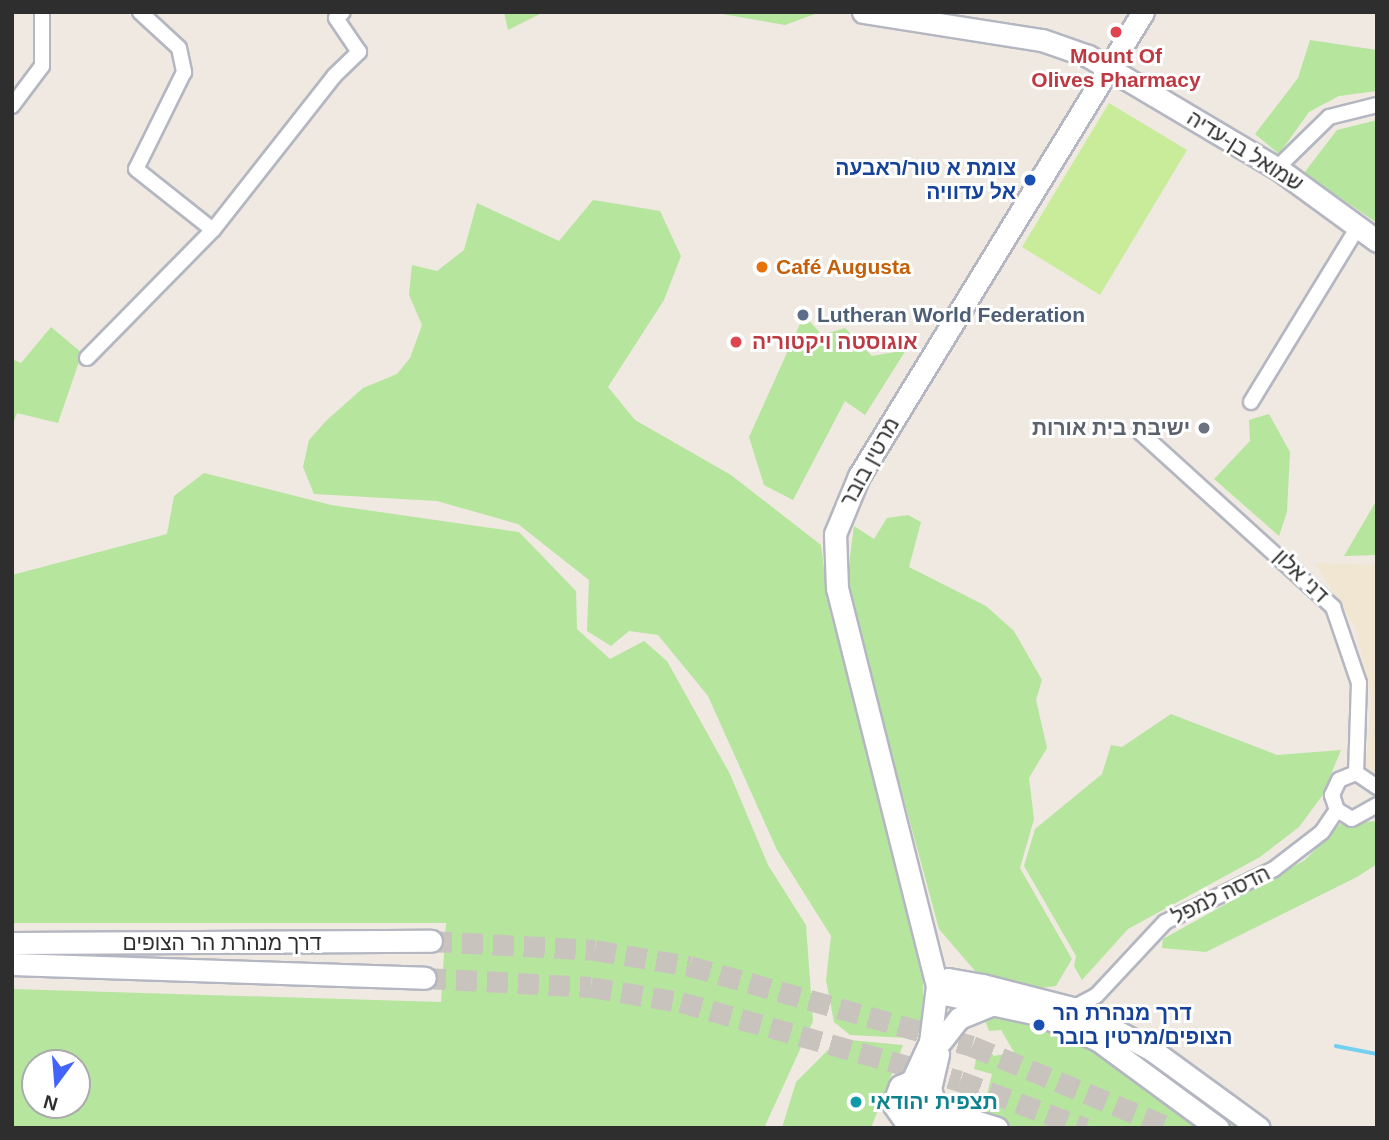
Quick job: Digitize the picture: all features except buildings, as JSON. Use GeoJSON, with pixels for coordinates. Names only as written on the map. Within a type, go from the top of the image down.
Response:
{"type":"FeatureCollection","features":[{"type":"Feature","properties":{"kind":"street"},"geometry":{"type":"LineString","coordinates":[[12,106],[42,66],[42,12]]}},
{"type":"Feature","properties":{"kind":"street"},"geometry":{"type":"LineString","coordinates":[[140,12],[179,48],[184,72],[135,169],[213,230]]}},
{"type":"Feature","properties":{"kind":"street"},"geometry":{"type":"LineString","coordinates":[[87,358],[213,230],[334,76],[359,52],[336,18],[343,12]]}},
{"type":"Feature","properties":{"kind":"street","name":"שמואל בן-עדיה"},"geometry":{"type":"LineString","coordinates":[[863,12],[1042,40],[1109,68],[1277,168],[1377,241]]}},
{"type":"Feature","properties":{"kind":"street","name":"מרטין בובר"},"geometry":{"type":"LineString","coordinates":[[913,1110],[945,987],[920,904],[837,588],[835,534],[859,476],[1143,12]]}},
{"type":"Feature","properties":{"kind":"street"},"geometry":{"type":"LineString","coordinates":[[1277,168],[1329,117],[1377,105]]}},
{"type":"Feature","properties":{"kind":"street"},"geometry":{"type":"LineString","coordinates":[[1251,402],[1358,227]]}},
{"type":"Feature","properties":{"kind":"street","name":"דני אלון"},"geometry":{"type":"LineString","coordinates":[[1140,432],[1333,607],[1359,683],[1356,773]]}},
{"type":"Feature","properties":{"kind":"street"},"geometry":{"type":"LineString","coordinates":[[1377,787],[1356,773],[1334,787],[1337,810],[1361,819],[1377,806]]}},
{"type":"Feature","properties":{"kind":"street","name":"הדסה למפל"},"geometry":{"type":"LineString","coordinates":[[1073,1008],[1088,1004],[1165,922],[1274,869],[1322,832],[1337,810]]}},
{"type":"Feature","properties":{"kind":"street","name":"מרטין בובר"},"geometry":{"type":"LineString","coordinates":[[913,1110],[941,1041],[945,987],[940,953],[920,904]]}},
{"type":"Feature","properties":{"kind":"street","name":"דרך מנהרת הר הצופים"},"geometry":{"type":"LineString","coordinates":[[12,943],[431,941]]}},
{"type":"Feature","properties":{"kind":"street"},"geometry":{"type":"LineString","coordinates":[[940,953],[982,985]]}},
{"type":"Feature","properties":{"kind":"street","name":"דרך מנהרת הר הצופים"},"geometry":{"type":"LineString","coordinates":[[12,964],[425,978]]}},
{"type":"Feature","properties":{"kind":"street"},"geometry":{"type":"LineString","coordinates":[[1106,982],[1100,1009],[1121,1031]]}},
{"type":"Feature","properties":{"kind":"street"},"geometry":{"type":"LineString","coordinates":[[945,987],[982,985],[1073,1008],[1121,1031],[1259,1128]]}},
{"type":"Feature","properties":{"kind":"street"},"geometry":{"type":"LineString","coordinates":[[945,987],[1098,1040],[1218,1128]]}},
{"type":"Feature","properties":{"kind":"street"},"geometry":{"type":"LineString","coordinates":[[941,1041],[965,1014],[1000,1004]]}},
{"type":"Feature","properties":{"kind":"street"},"geometry":{"type":"LineString","coordinates":[[913,1110],[968,1119],[997,1128]]}},
{"type":"Feature","properties":{"kind":"shaded area"},"geometry":{"type":"Polygon","coordinates":[[[1315,563],[1377,565],[1377,775],[1366,767],[1371,698],[1356,629],[1315,563]]]}},
{"type":"Feature","properties":{"kind":"green space"},"geometry":{"type":"Polygon","coordinates":[[[504,12],[544,12],[508,30],[504,12]]]}},
{"type":"Feature","properties":{"kind":"green space"},"geometry":{"type":"Polygon","coordinates":[[[711,12],[809,12],[815,14],[785,25],[711,12]]]}},
{"type":"Feature","properties":{"kind":"green space"},"geometry":{"type":"Polygon","coordinates":[[[1310,40],[1377,50],[1377,91],[1339,96],[1309,112],[1279,154],[1255,134],[1298,78],[1310,40]]]}},
{"type":"Feature","properties":{"kind":"green space"},"geometry":{"type":"Polygon","coordinates":[[[1109,103],[1187,150],[1100,295],[1022,247],[1109,103]]]}},
{"type":"Feature","properties":{"kind":"green space"},"geometry":{"type":"Polygon","coordinates":[[[1377,120],[1377,223],[1304,173],[1337,130],[1377,120]]]}},
{"type":"Feature","properties":{"kind":"green space"},"geometry":{"type":"Polygon","coordinates":[[[593,200],[660,211],[681,256],[664,300],[608,387],[635,420],[731,475],[821,545],[830,612],[922,950],[924,1021],[907,1038],[850,1035],[834,1022],[826,980],[831,936],[777,850],[708,696],[658,635],[629,631],[611,646],[587,631],[589,580],[518,524],[437,501],[314,494],[303,467],[309,440],[327,420],[363,388],[397,374],[410,358],[422,325],[409,295],[412,265],[437,271],[464,250],[477,203],[559,241],[593,200]]]}},
{"type":"Feature","properties":{"kind":"green space"},"geometry":{"type":"Polygon","coordinates":[[[804,315],[822,335],[845,328],[872,356],[906,350],[865,415],[845,401],[793,500],[764,485],[749,437],[804,315]]]}},
{"type":"Feature","properties":{"kind":"green space"},"geometry":{"type":"Polygon","coordinates":[[[51,327],[82,353],[58,423],[17,413],[12,427],[12,359],[21,363],[51,327]]]}},
{"type":"Feature","properties":{"kind":"green space"},"geometry":{"type":"Polygon","coordinates":[[[1269,414],[1290,452],[1287,512],[1279,536],[1214,479],[1250,441],[1249,420],[1269,414]]]}},
{"type":"Feature","properties":{"kind":"green space"},"geometry":{"type":"Polygon","coordinates":[[[204,473],[331,505],[519,532],[576,591],[577,629],[610,659],[644,641],[667,661],[730,774],[768,865],[806,925],[813,1021],[764,1128],[12,1128],[12,989],[441,1002],[446,923],[12,923],[12,575],[167,534],[174,496],[204,473]]]}},
{"type":"Feature","properties":{"kind":"green space"},"geometry":{"type":"Polygon","coordinates":[[[1375,503],[1377,555],[1344,556],[1375,503]]]}},
{"type":"Feature","properties":{"kind":"green space"},"geometry":{"type":"Polygon","coordinates":[[[908,515],[921,522],[909,567],[986,606],[1014,631],[1042,680],[1036,700],[1047,748],[1029,778],[1034,819],[1020,868],[1072,959],[1056,986],[1034,989],[975,971],[939,929],[846,586],[854,526],[874,539],[887,518],[908,515]]]}},
{"type":"Feature","properties":{"kind":"green space"},"geometry":{"type":"Polygon","coordinates":[[[1171,714],[1277,755],[1341,750],[1322,796],[1299,827],[1260,857],[1128,929],[1082,980],[1074,966],[1076,956],[1024,866],[1035,829],[1102,774],[1111,745],[1122,747],[1171,714]]]}},
{"type":"Feature","properties":{"kind":"green space"},"geometry":{"type":"Polygon","coordinates":[[[1377,821],[1377,864],[1357,877],[1206,952],[1162,948],[1163,939],[1305,860],[1340,824],[1377,821]]]}},
{"type":"Feature","properties":{"kind":"green space"},"geometry":{"type":"Polygon","coordinates":[[[1009,1014],[1077,1038],[1210,1128],[1016,1128],[982,1115],[992,1074],[974,1069],[980,1041],[994,1056],[1014,1052],[1001,1030],[989,1031],[983,1015],[1009,1014]]]}},
{"type":"Feature","properties":{"kind":"green space"},"geometry":{"type":"Polygon","coordinates":[[[850,1040],[903,1045],[871,1128],[782,1128],[796,1082],[829,1049],[849,1051],[850,1040]]]}},
{"type":"Feature","properties":{"kind":"green space"},"geometry":{"type":"Polygon","coordinates":[[[1113,1042],[1147,1053],[1250,1128],[1227,1128],[1113,1042]]]}},
{"type":"Feature","properties":{"kind":"waterway"},"geometry":{"type":"LineString","coordinates":[[1336,1046],[1377,1054]]}},
{"type":"Feature","properties":{"kind":"tunnel"},"geometry":{"type":"LineString","coordinates":[[431,941],[595,950],[690,966],[972,1046],[1171,1128]]}},
{"type":"Feature","properties":{"kind":"tunnel"},"geometry":{"type":"LineString","coordinates":[[425,978],[591,987],[681,1002],[960,1081],[1085,1128]]}},
{"type":"Feature","properties":{"kind":"place","name":"Mount Of Olives Pharmacy"},"geometry":{"type":"Point","coordinates":[1116,32]}},
{"type":"Feature","properties":{"kind":"place","name":"צומת א טור/ראבעה אל עדוויה"},"geometry":{"type":"Point","coordinates":[1030,180]}},
{"type":"Feature","properties":{"kind":"place","name":"Café Augusta"},"geometry":{"type":"Point","coordinates":[762,267]}},
{"type":"Feature","properties":{"kind":"place","name":"Lutheran World Federation"},"geometry":{"type":"Point","coordinates":[803,315]}},
{"type":"Feature","properties":{"kind":"place","name":"אוגוסטה ויקטוריה"},"geometry":{"type":"Point","coordinates":[736,342]}},
{"type":"Feature","properties":{"kind":"place","name":"ישיבת בית אורות"},"geometry":{"type":"Point","coordinates":[1204,428]}},
{"type":"Feature","properties":{"kind":"place","name":"דרך מנהרת הר הצופים/מרטין בובר"},"geometry":{"type":"Point","coordinates":[1039,1025]}},
{"type":"Feature","properties":{"kind":"place","name":"תצפית יהודאי"},"geometry":{"type":"Point","coordinates":[856,1102]}}]}
